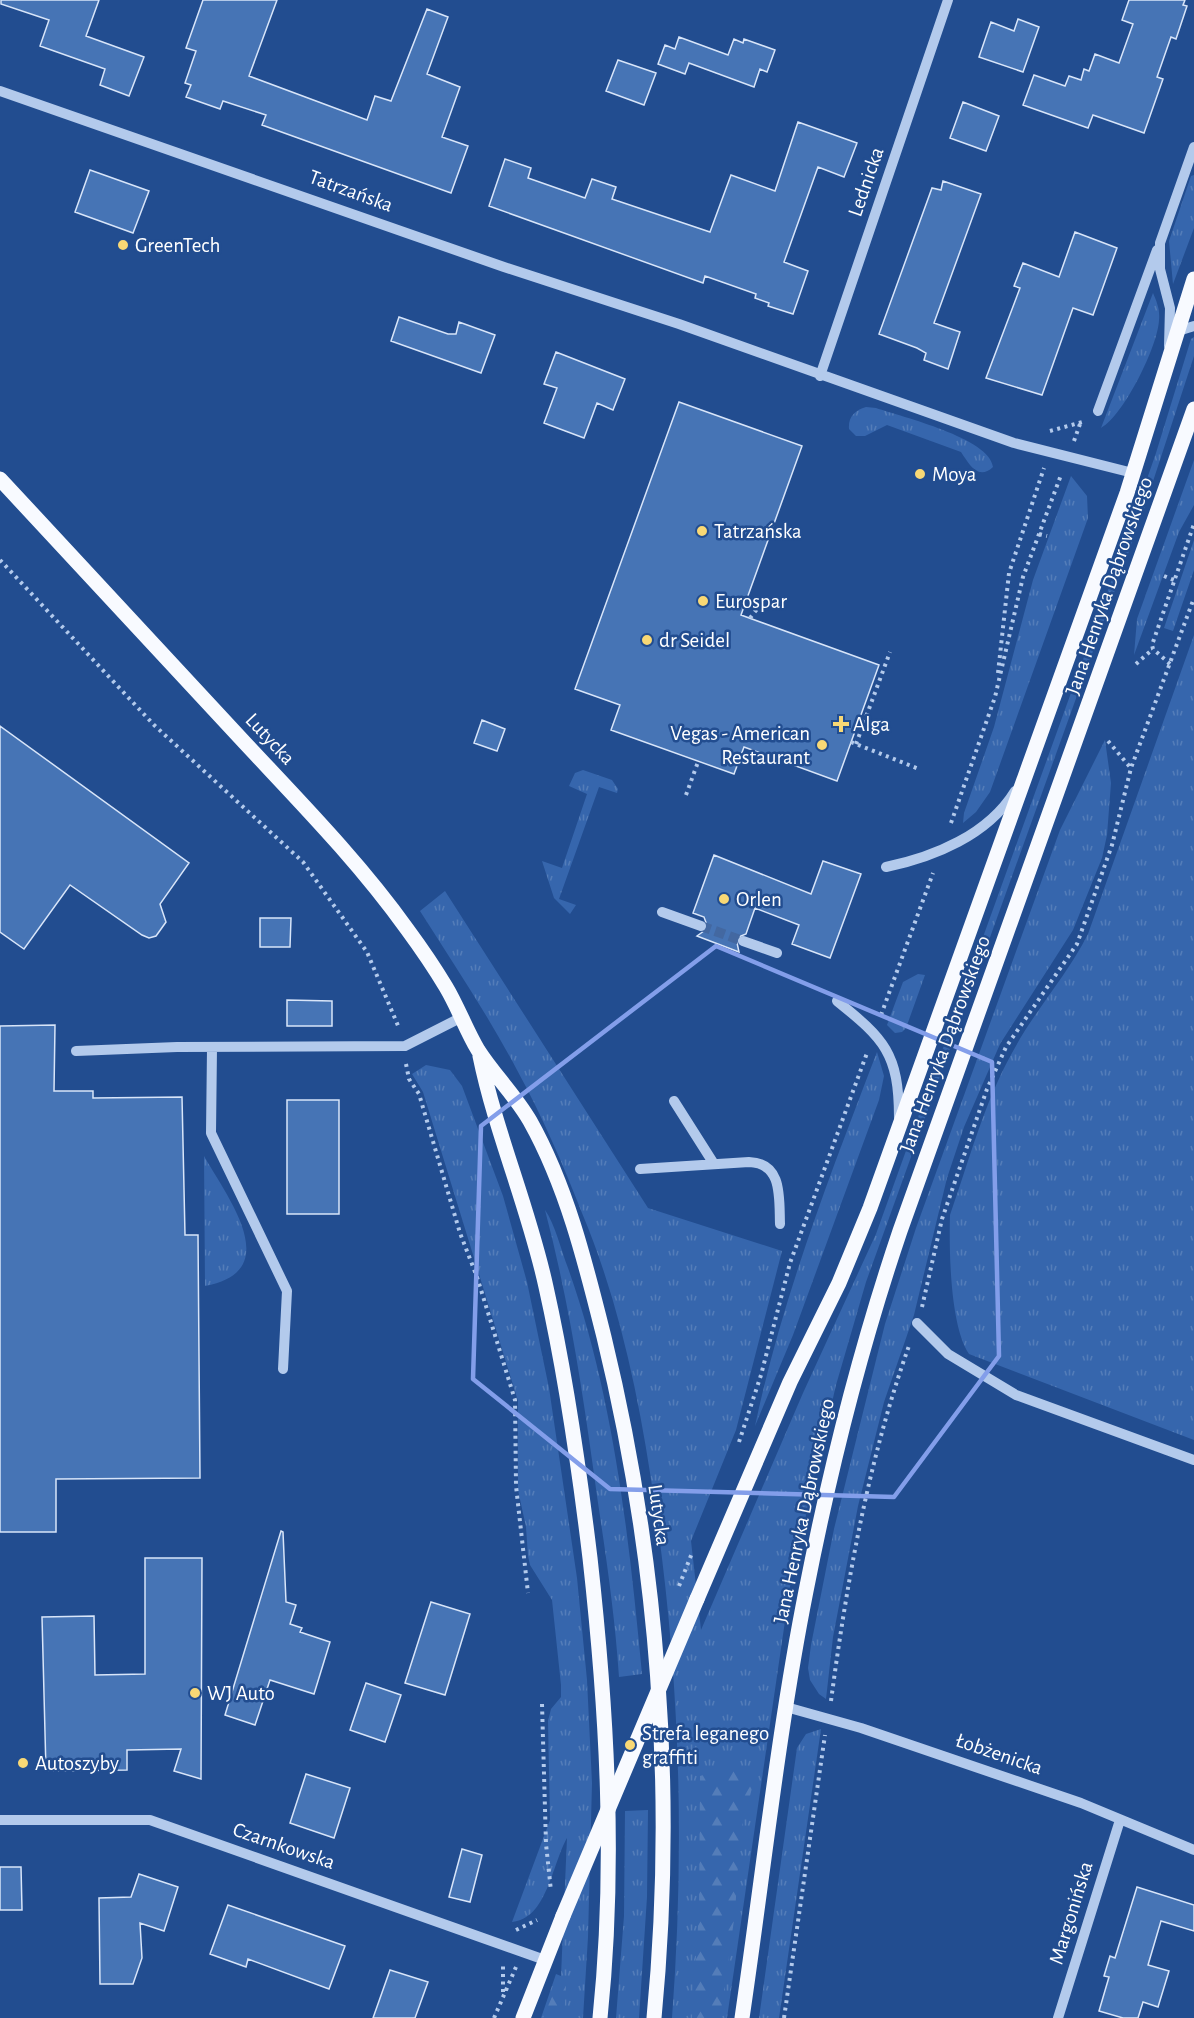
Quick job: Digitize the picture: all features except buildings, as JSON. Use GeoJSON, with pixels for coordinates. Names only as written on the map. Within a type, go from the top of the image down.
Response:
{"type":"FeatureCollection","features":[{"type":"Feature","properties":{"kind":"main road","name":"Jana Henryka Dąbrowskiego"},"geometry":{"type":"LineString","coordinates":[[524,2018],[563,1916],[790,1382],[855,1246],[1133,473],[1194,279]]}},
{"type":"Feature","properties":{"kind":"main road","name":"Jana Henryka Dąbrowskiego"},"geometry":{"type":"LineString","coordinates":[[742,2018],[786,1707],[805,1593],[825,1500],[868,1326],[1194,409]]}},
{"type":"Feature","properties":{"kind":"main road","name":"Lutycka"},"geometry":{"type":"LineString","coordinates":[[0,479],[352,861],[407,929],[446,987],[478,1050],[530,1122],[561,1194],[595,1300],[622,1415],[653,1627],[660,1698],[663,1858],[660,1952],[654,2018]]}},
{"type":"Feature","properties":{"kind":"main road","name":"Lutycka"},"geometry":{"type":"LineString","coordinates":[[478,1050],[491,1104],[523,1202],[546,1285],[563,1372],[582,1494],[599,1634],[607,1736],[609,1863],[600,2018]]}},
{"type":"Feature","properties":{"kind":"street","name":"Lednicka"},"geometry":{"type":"LineString","coordinates":[[820,376],[948,0]]}},
{"type":"Feature","properties":{"kind":"street","name":"Tatrzańska"},"geometry":{"type":"LineString","coordinates":[[0,91],[504,267],[679,324],[820,376],[1014,443],[1133,473]]}},
{"type":"Feature","properties":{"kind":"street","name":"Jana Henryka Dąbrowskiego"},"geometry":{"type":"LineString","coordinates":[[1168,362],[1170,308],[1160,269],[1160,243],[1194,147]]}},
{"type":"Feature","properties":{"kind":"street"},"geometry":{"type":"LineString","coordinates":[[1098,411],[1160,243]]}},
{"type":"Feature","properties":{"kind":"street"},"geometry":{"type":"LineString","coordinates":[[1178,331],[1194,326]]}},
{"type":"Feature","properties":{"kind":"street"},"geometry":{"type":"LineString","coordinates":[[886,867],[924,859],[986,823],[1006,804],[1026,773]]}},
{"type":"Feature","properties":{"kind":"street"},"geometry":{"type":"LineString","coordinates":[[662,912],[701,926]]}},
{"type":"Feature","properties":{"kind":"street"},"geometry":{"type":"LineString","coordinates":[[743,941],[777,953]]}},
{"type":"Feature","properties":{"kind":"street"},"geometry":{"type":"LineString","coordinates":[[837,1001],[875,1032],[892,1061],[899,1098],[899,1125]]}},
{"type":"Feature","properties":{"kind":"street"},"geometry":{"type":"LineString","coordinates":[[76,1051],[177,1047],[405,1046],[462,1017]]}},
{"type":"Feature","properties":{"kind":"street"},"geometry":{"type":"LineString","coordinates":[[212,1048],[211,1133],[287,1291],[283,1369]]}},
{"type":"Feature","properties":{"kind":"street"},"geometry":{"type":"LineString","coordinates":[[674,1101],[714,1164]]}},
{"type":"Feature","properties":{"kind":"street"},"geometry":{"type":"LineString","coordinates":[[640,1169],[756,1162],[768,1167],[777,1183],[780,1224]]}},
{"type":"Feature","properties":{"kind":"street"},"geometry":{"type":"LineString","coordinates":[[917,1323],[948,1354],[1016,1395],[1194,1460]]}},
{"type":"Feature","properties":{"kind":"street","name":"Łobżenicka"},"geometry":{"type":"LineString","coordinates":[[786,1707],[1081,1803],[1194,1850]]}},
{"type":"Feature","properties":{"kind":"street","name":"Czarnkowska"},"geometry":{"type":"LineString","coordinates":[[0,1820],[150,1820],[545,1960]]}},
{"type":"Feature","properties":{"kind":"street","name":"Margonińska"},"geometry":{"type":"LineString","coordinates":[[1058,2018],[1120,1820]]}},
{"type":"Feature","properties":{"kind":"path"},"geometry":{"type":"LineString","coordinates":[[1058,431],[1087,421],[1098,411]]}},
{"type":"Feature","properties":{"kind":"path"},"geometry":{"type":"LineString","coordinates":[[997,686],[1004,602],[1009,573],[1044,469]]}},
{"type":"Feature","properties":{"kind":"path"},"geometry":{"type":"LineString","coordinates":[[738,1447],[761,1375],[790,1263],[942,849],[997,686],[1023,577],[1061,476]]}},
{"type":"Feature","properties":{"kind":"path"},"geometry":{"type":"LineString","coordinates":[[1136,664],[1153,650],[1157,626],[1194,524]]}},
{"type":"Feature","properties":{"kind":"path"},"geometry":{"type":"LineString","coordinates":[[1039,534],[1047,536]]}},
{"type":"Feature","properties":{"kind":"path"},"geometry":{"type":"LineString","coordinates":[[0,560],[154,725],[303,862],[367,952],[405,1046],[409,1079],[419,1094],[460,1233],[477,1277],[515,1400],[516,1486],[528,1593]]}},
{"type":"Feature","properties":{"kind":"path"},"geometry":{"type":"LineString","coordinates":[[1164,576],[1174,580]]}},
{"type":"Feature","properties":{"kind":"path"},"geometry":{"type":"LineString","coordinates":[[784,2018],[847,1587],[862,1517],[901,1367],[917,1323],[942,1219],[987,1089],[1006,1047],[1077,944],[1112,845],[1131,768],[1194,598]]}},
{"type":"Feature","properties":{"kind":"path"},"geometry":{"type":"LineString","coordinates":[[750,618],[761,604]]}},
{"type":"Feature","properties":{"kind":"path"},"geometry":{"type":"LineString","coordinates":[[1153,650],[1170,664]]}},
{"type":"Feature","properties":{"kind":"path"},"geometry":{"type":"LineString","coordinates":[[890,652],[853,743],[919,769]]}},
{"type":"Feature","properties":{"kind":"path"},"geometry":{"type":"LineString","coordinates":[[1108,741],[1131,768]]}},
{"type":"Feature","properties":{"kind":"path"},"geometry":{"type":"LineString","coordinates":[[686,795],[698,762]]}},
{"type":"Feature","properties":{"kind":"path"},"geometry":{"type":"LineString","coordinates":[[693,1553],[697,1542]]}},
{"type":"Feature","properties":{"kind":"path"},"geometry":{"type":"LineString","coordinates":[[542,1704],[545,1838],[551,1892]]}},
{"type":"Feature","properties":{"kind":"path"},"geometry":{"type":"LineString","coordinates":[[515,1930],[537,1920]]}},
{"type":"Feature","properties":{"kind":"path"},"geometry":{"type":"LineString","coordinates":[[494,2018],[503,1996],[503,1964]]}},
{"type":"Feature","properties":{"kind":"highlighted area"},"geometry":{"type":"Polygon","coordinates":[[[716,946],[992,1062],[999,1356],[894,1497],[610,1489],[473,1379],[481,1126],[716,946]]]}},
{"type":"Feature","properties":{"kind":"green space"},"geometry":{"type":"Polygon","coordinates":[[[1194,175],[1194,228],[1173,284],[1169,241],[1191,176],[1194,175]]]}},
{"type":"Feature","properties":{"kind":"green space"},"geometry":{"type":"Polygon","coordinates":[[[1153,293],[1159,316],[1153,346],[1129,395],[1110,421],[1101,428],[1153,293]]]}},
{"type":"Feature","properties":{"kind":"green space"},"geometry":{"type":"Polygon","coordinates":[[[1194,337],[1194,356],[1142,515],[866,1282],[836,1385],[791,1580],[727,2018],[672,2018],[679,1826],[675,1698],[655,1506],[628,1357],[596,1248],[544,1123],[494,1029],[420,911],[445,891],[648,1208],[782,1251],[736,1430],[691,1541],[701,1630],[803,1393],[876,1234],[1116,568],[1156,453],[1191,339],[1194,337]]]}},
{"type":"Feature","properties":{"kind":"green space"},"geometry":{"type":"Polygon","coordinates":[[[866,407],[924,423],[962,438],[988,457],[993,467],[988,471],[978,472],[961,452],[887,425],[865,436],[856,436],[849,429],[851,418],[856,412],[866,407]]]}},
{"type":"Feature","properties":{"kind":"green space"},"geometry":{"type":"Polygon","coordinates":[[[1194,460],[1194,505],[1179,532],[1134,655],[1137,619],[1194,460]]]}},
{"type":"Feature","properties":{"kind":"green space"},"geometry":{"type":"Polygon","coordinates":[[[1071,476],[1087,496],[1088,518],[990,792],[976,812],[963,823],[964,813],[994,727],[1033,580],[1071,476]]]}},
{"type":"Feature","properties":{"kind":"green space"},"geometry":{"type":"Polygon","coordinates":[[[1194,540],[1194,570],[1173,631],[1164,628],[1194,540]]]}},
{"type":"Feature","properties":{"kind":"green space"},"geometry":{"type":"Polygon","coordinates":[[[1194,635],[1194,1440],[969,1354],[954,1307],[950,1215],[985,1112],[1002,1072],[1030,1023],[1088,934],[1194,635]]]}},
{"type":"Feature","properties":{"kind":"green space"},"geometry":{"type":"Polygon","coordinates":[[[1105,740],[1111,783],[1107,835],[1102,858],[1073,930],[1000,1044],[964,1127],[947,1178],[914,1315],[884,1402],[858,1506],[833,1637],[826,1699],[819,1694],[810,1680],[808,1668],[811,1645],[834,1529],[885,1324],[916,1228],[1060,830],[1105,740]]]}},
{"type":"Feature","properties":{"kind":"green space"},"geometry":{"type":"Polygon","coordinates":[[[583,770],[612,780],[618,789],[617,793],[599,787],[559,899],[576,905],[570,914],[554,898],[542,861],[562,868],[587,794],[569,786],[575,773],[583,770]]]}},
{"type":"Feature","properties":{"kind":"green space"},"geometry":{"type":"Polygon","coordinates":[[[918,974],[925,975],[906,1028],[902,1032],[895,1033],[887,1025],[903,982],[918,974]]]}},
{"type":"Feature","properties":{"kind":"green space"},"geometry":{"type":"Polygon","coordinates":[[[877,1052],[884,1076],[879,1100],[793,1335],[755,1426],[779,1331],[808,1237],[877,1052]]]}},
{"type":"Feature","properties":{"kind":"green space"},"geometry":{"type":"Polygon","coordinates":[[[426,1065],[450,1070],[462,1086],[503,1196],[527,1282],[549,1388],[577,1578],[587,1680],[592,1783],[588,1937],[583,2018],[541,2018],[556,1974],[561,1976],[567,1838],[541,1901],[524,1919],[512,1922],[550,1820],[548,1721],[551,1709],[561,1697],[561,1685],[552,1600],[530,1565],[526,1527],[518,1490],[518,1401],[423,1092],[412,1074],[426,1065]]]}},
{"type":"Feature","properties":{"kind":"green space"},"geometry":{"type":"Polygon","coordinates":[[[204,1156],[236,1211],[244,1231],[246,1249],[242,1265],[229,1278],[205,1286],[204,1156]]]}},
{"type":"Feature","properties":{"kind":"green space"},"geometry":{"type":"Polygon","coordinates":[[[545,1210],[555,1230],[584,1317],[608,1417],[625,1520],[642,1674],[619,1677],[610,1586],[581,1388],[562,1281],[545,1210]]]}},
{"type":"Feature","properties":{"kind":"green space"},"geometry":{"type":"Polygon","coordinates":[[[821,1729],[779,2018],[759,2018],[797,1748],[806,1734],[821,1729]]]}},
{"type":"Feature","properties":{"kind":"green space"},"geometry":{"type":"Polygon","coordinates":[[[723,1769],[745,1771],[752,1776],[752,1788],[740,1834],[735,1913],[720,2018],[692,2018],[699,1911],[700,1776],[723,1769]]]}},
{"type":"Feature","properties":{"kind":"green space"},"geometry":{"type":"Polygon","coordinates":[[[648,1810],[647,1897],[639,2018],[616,2018],[624,1916],[625,1811],[648,1810]]]}},
{"type":"Feature","properties":{"kind":"green space"},"geometry":{"type":"Polygon","coordinates":[[[557,1985],[566,1986],[564,2018],[543,2018],[557,1985]]]}},
{"type":"Feature","properties":{"kind":"tunnel"},"geometry":{"type":"LineString","coordinates":[[701,926],[743,941]]}},
{"type":"Feature","properties":{"kind":"place","name":"GreenTech"},"geometry":{"type":"Point","coordinates":[123,245]}},
{"type":"Feature","properties":{"kind":"place","name":"Moya"},"geometry":{"type":"Point","coordinates":[920,474]}},
{"type":"Feature","properties":{"kind":"place","name":"Tatrzańska"},"geometry":{"type":"Point","coordinates":[702,531]}},
{"type":"Feature","properties":{"kind":"place","name":"Eurospar"},"geometry":{"type":"Point","coordinates":[703,601]}},
{"type":"Feature","properties":{"kind":"place","name":"dr Seidel"},"geometry":{"type":"Point","coordinates":[647,640]}},
{"type":"Feature","properties":{"kind":"place","name":"Alga"},"geometry":{"type":"Point","coordinates":[841,724]}},
{"type":"Feature","properties":{"kind":"place","name":"Vegas - American Restaurant"},"geometry":{"type":"Point","coordinates":[822,745]}},
{"type":"Feature","properties":{"kind":"place","name":"Orlen"},"geometry":{"type":"Point","coordinates":[724,899]}},
{"type":"Feature","properties":{"kind":"place","name":"WJ Auto"},"geometry":{"type":"Point","coordinates":[195,1693]}},
{"type":"Feature","properties":{"kind":"place","name":"Strefa leganego graffiti"},"geometry":{"type":"Point","coordinates":[630,1745]}},
{"type":"Feature","properties":{"kind":"place","name":"Autoszyby"},"geometry":{"type":"Point","coordinates":[23,1763]}}]}
